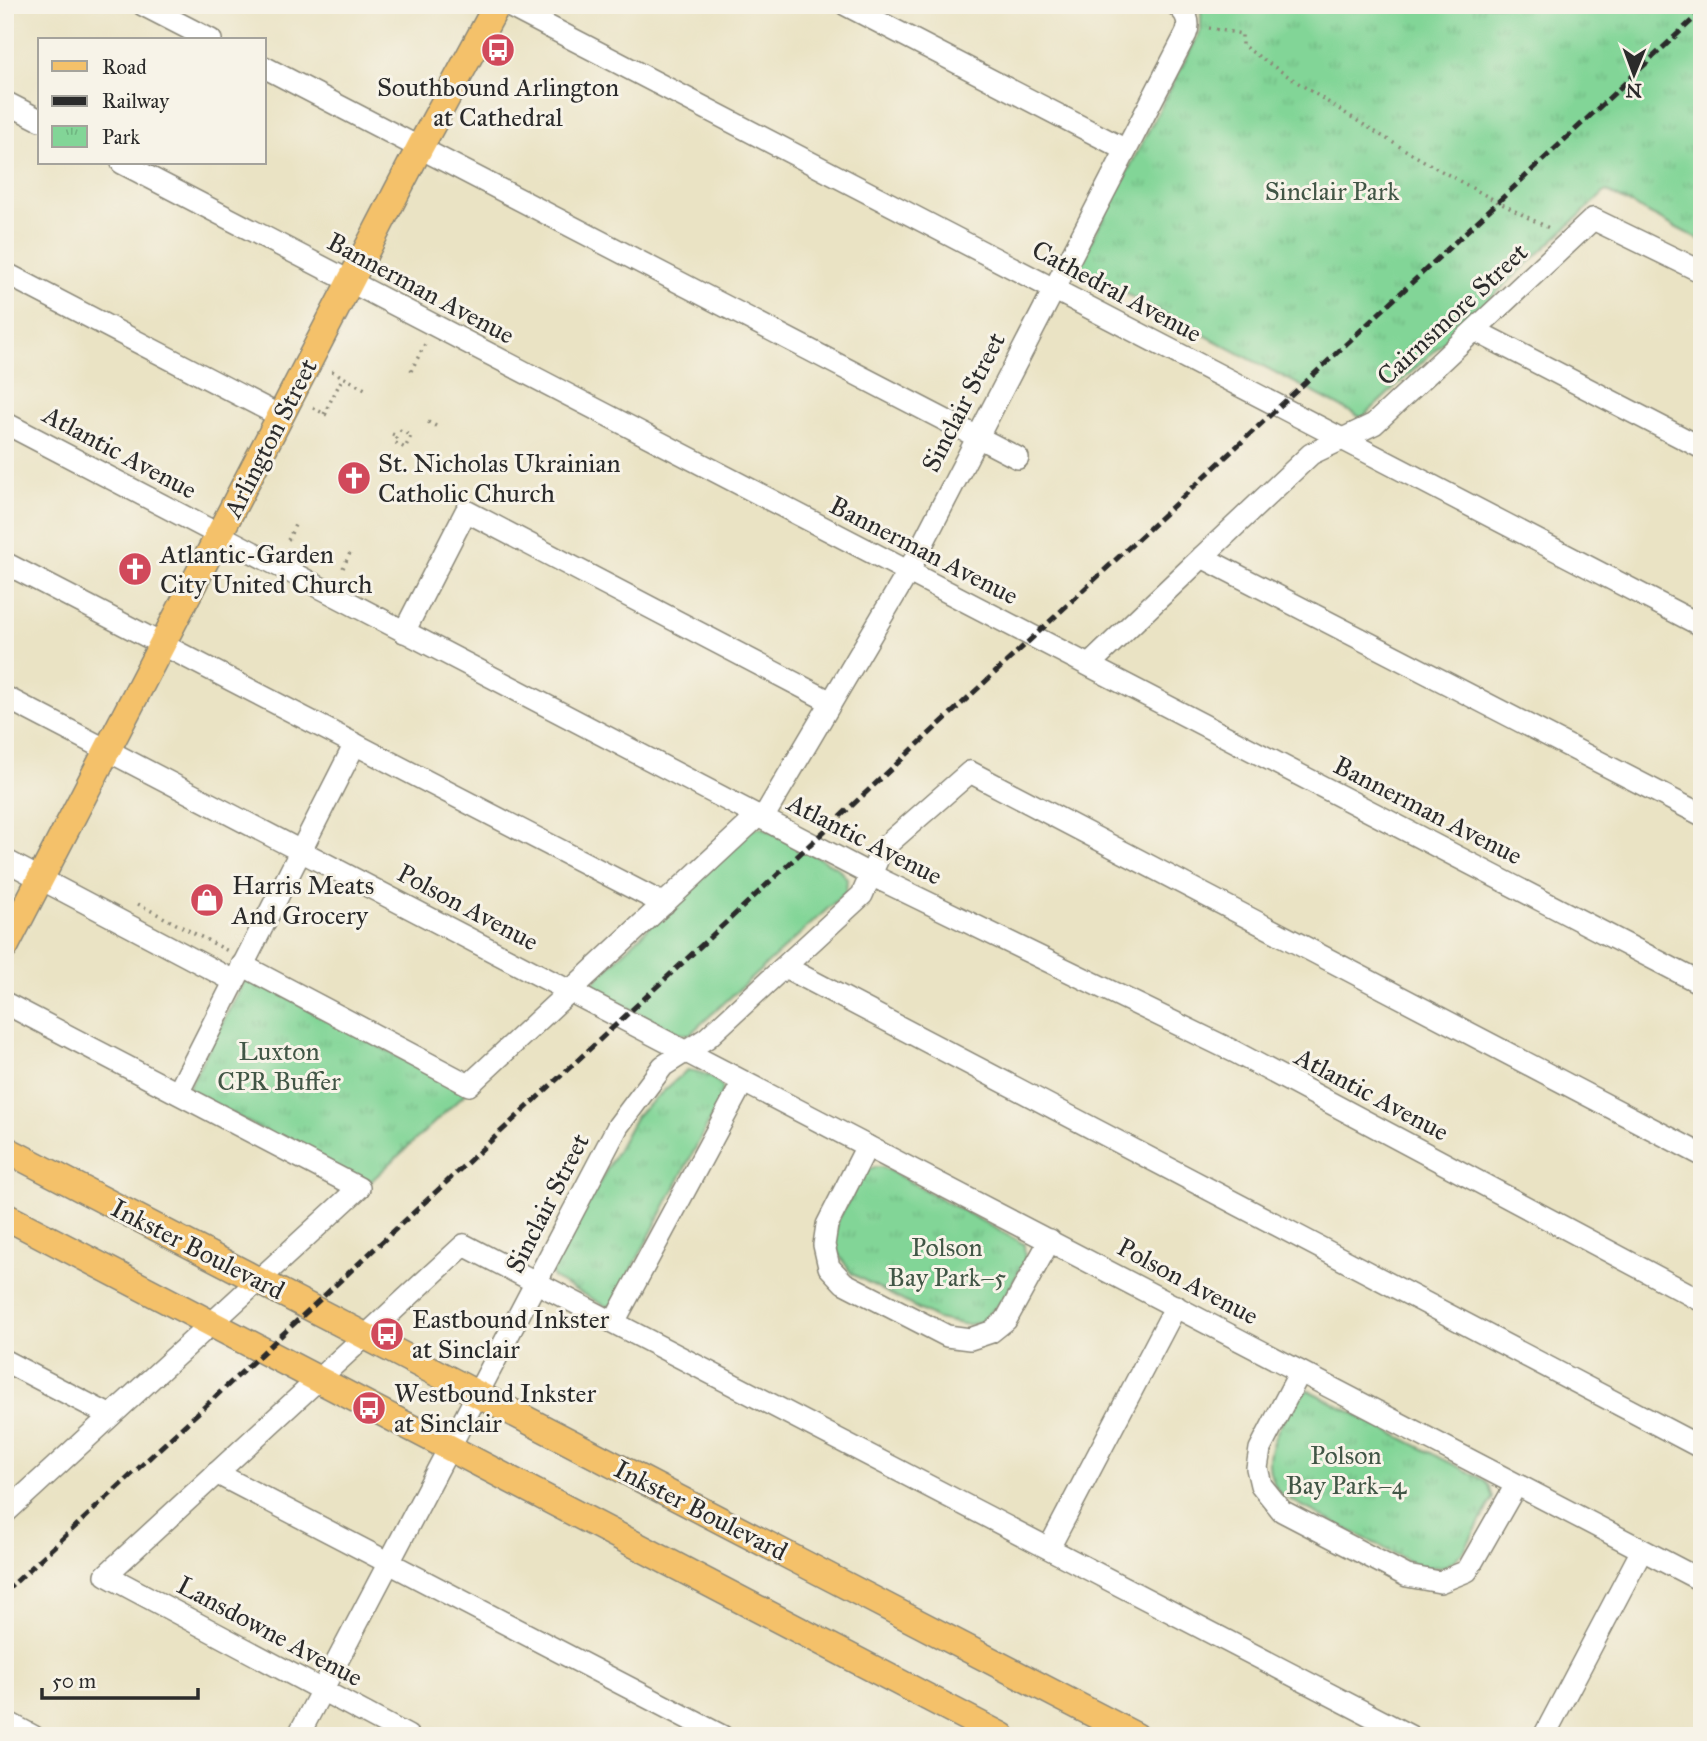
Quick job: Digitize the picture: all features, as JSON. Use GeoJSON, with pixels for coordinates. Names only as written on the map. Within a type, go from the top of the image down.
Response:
{"type":"FeatureCollection","features":[{"type":"Feature","properties":{"kind":"main road","name":"Arlington Street"},"geometry":{"type":"LineString","coordinates":[[5,947],[420,147],[497,5]]}},
{"type":"Feature","properties":{"kind":"main road","name":"Inkster Boulevard"},"geometry":{"type":"LineString","coordinates":[[5,1149],[1136,1736]]}},
{"type":"Feature","properties":{"kind":"main road"},"geometry":{"type":"LineString","coordinates":[[5,1216],[1002,1736]]}},
{"type":"Feature","properties":{"kind":"street"},"geometry":{"type":"LineString","coordinates":[[143,5],[207,38]]}},
{"type":"Feature","properties":{"kind":"street","name":"Cathedral Avenue"},"geometry":{"type":"LineString","coordinates":[[507,5],[1702,626]]}},
{"type":"Feature","properties":{"kind":"street"},"geometry":{"type":"LineString","coordinates":[[846,5],[1126,150]]}},
{"type":"Feature","properties":{"kind":"street","name":"Sinclair Street"},"geometry":{"type":"LineString","coordinates":[[238,973],[469,1085],[761,817],[906,574],[1126,150],[1181,12]]}},
{"type":"Feature","properties":{"kind":"street"},"geometry":{"type":"LineString","coordinates":[[266,68],[1018,458]]}},
{"type":"Feature","properties":{"kind":"street"},"geometry":{"type":"LineString","coordinates":[[5,102],[38,119]]}},
{"type":"Feature","properties":{"kind":"street","name":"Bannerman Avenue"},"geometry":{"type":"LineString","coordinates":[[124,164],[906,574],[1089,665],[1702,984]]}},
{"type":"Feature","properties":{"kind":"street","name":"Cairnsmore Street"},"geometry":{"type":"LineString","coordinates":[[1089,665],[1311,454],[1374,424],[1593,219],[1702,272]]}},
{"type":"Feature","properties":{"kind":"street"},"geometry":{"type":"LineString","coordinates":[[5,273],[280,416]]}},
{"type":"Feature","properties":{"kind":"street"},"geometry":{"type":"LineString","coordinates":[[1476,331],[1702,449]]}},
{"type":"Feature","properties":{"kind":"street","name":"Atlantic Avenue"},"geometry":{"type":"LineString","coordinates":[[5,423],[871,874],[1235,1052],[1702,1301]]}},
{"type":"Feature","properties":{"kind":"street"},"geometry":{"type":"LineString","coordinates":[[404,632],[466,511],[831,702]]}},
{"type":"Feature","properties":{"kind":"street"},"geometry":{"type":"LineString","coordinates":[[1202,557],[1702,816]]}},
{"type":"Feature","properties":{"kind":"street"},"geometry":{"type":"LineString","coordinates":[[5,564],[664,904]]}},
{"type":"Feature","properties":{"kind":"street","name":"Polson Avenue"},"geometry":{"type":"LineString","coordinates":[[5,697],[1702,1581]]}},
{"type":"Feature","properties":{"kind":"street"},"geometry":{"type":"LineString","coordinates":[[178,1093],[355,744]]}},
{"type":"Feature","properties":{"kind":"street","name":"Sinclair Street"},"geometry":{"type":"LineString","coordinates":[[298,1736],[618,1126],[663,1066],[687,1054],[862,895],[882,849],[970,772],[1702,1155]]}},
{"type":"Feature","properties":{"kind":"street"},"geometry":{"type":"LineString","coordinates":[[5,860],[238,973]]}},
{"type":"Feature","properties":{"kind":"street"},"geometry":{"type":"LineString","coordinates":[[785,967],[1702,1448]]}},
{"type":"Feature","properties":{"kind":"street"},"geometry":{"type":"LineString","coordinates":[[5,1003],[359,1188],[256,1279],[5,1513]]}},
{"type":"Feature","properties":{"kind":"street"},"geometry":{"type":"LineString","coordinates":[[614,1322],[743,1083]]}},
{"type":"Feature","properties":{"kind":"street"},"geometry":{"type":"LineString","coordinates":[[867,1146],[827,1225],[824,1245],[829,1267],[844,1283],[947,1336],[970,1339],[991,1332],[1006,1320],[1050,1240]]}},
{"type":"Feature","properties":{"kind":"street"},"geometry":{"type":"LineString","coordinates":[[723,1736],[216,1473],[364,1334],[464,1245],[1409,1736]]}},
{"type":"Feature","properties":{"kind":"street"},"geometry":{"type":"LineString","coordinates":[[1049,1548],[1176,1307]]}},
{"type":"Feature","properties":{"kind":"street"},"geometry":{"type":"LineString","coordinates":[[5,1361],[109,1415]]}},
{"type":"Feature","properties":{"kind":"street"},"geometry":{"type":"LineString","coordinates":[[1300,1373],[1260,1449],[1257,1468],[1261,1485],[1282,1511],[1361,1552],[1417,1580],[1440,1582],[1460,1576],[1475,1561],[1516,1485]]}},
{"type":"Feature","properties":{"kind":"street","name":"Lansdowne Avenue"},"geometry":{"type":"LineString","coordinates":[[216,1473],[106,1575],[408,1736]]}},
{"type":"Feature","properties":{"kind":"street"},"geometry":{"type":"LineString","coordinates":[[1544,1736],[1642,1550]]}},
{"type":"Feature","properties":{"kind":"street"},"geometry":{"type":"LineString","coordinates":[[5,1721],[33,1736]]}},
{"type":"Feature","properties":{"kind":"path"},"geometry":{"type":"LineString","coordinates":[[1181,12],[1242,34],[1242,45],[1378,135],[1496,202],[1572,239]]}},
{"type":"Feature","properties":{"kind":"path"},"geometry":{"type":"LineString","coordinates":[[411,371],[413,366]]}},
{"type":"Feature","properties":{"kind":"path"},"geometry":{"type":"LineString","coordinates":[[332,371],[365,389]]}},
{"type":"Feature","properties":{"kind":"path"},"geometry":{"type":"LineString","coordinates":[[313,408],[325,414],[343,377]]}},
{"type":"Feature","properties":{"kind":"path"},"geometry":{"type":"LineString","coordinates":[[428,422],[438,427]]}},
{"type":"Feature","properties":{"kind":"path"},"geometry":{"type":"LineString","coordinates":[[392,434],[397,436],[394,442],[405,448],[411,436],[398,429]]}},
{"type":"Feature","properties":{"kind":"path"},"geometry":{"type":"LineString","coordinates":[[288,540],[295,525]]}},
{"type":"Feature","properties":{"kind":"path"},"geometry":{"type":"LineString","coordinates":[[342,568],[350,553]]}},
{"type":"Feature","properties":{"kind":"green space","name":"Sinclair Park"},"geometry":{"type":"Polygon","coordinates":[[[1196,5],[1702,5],[1702,241],[1606,191],[1362,418],[1077,268],[1201,30],[1201,11],[1196,5]]]}},
{"type":"Feature","properties":{"kind":"green space"},"geometry":{"type":"Polygon","coordinates":[[[762,827],[838,868],[847,879],[846,892],[690,1034],[680,1034],[595,991],[591,985],[747,830],[762,827]]]}},
{"type":"Feature","properties":{"kind":"green space","name":"Luxton CPR Buffer"},"geometry":{"type":"Polygon","coordinates":[[[247,976],[466,1093],[368,1184],[193,1094],[189,1086],[247,976]]]}},
{"type":"Feature","properties":{"kind":"green space"},"geometry":{"type":"Polygon","coordinates":[[[687,1070],[707,1075],[720,1084],[723,1088],[720,1101],[614,1304],[607,1307],[553,1278],[551,1271],[636,1116],[687,1070]]]}},
{"type":"Feature","properties":{"kind":"green space","name":"Polson Bay Park–5"},"geometry":{"type":"Polygon","coordinates":[[[883,1167],[1024,1244],[1025,1260],[1003,1300],[980,1322],[967,1325],[937,1319],[852,1274],[837,1252],[837,1222],[864,1171],[883,1167]]]}},
{"type":"Feature","properties":{"kind":"green space","name":"Polson Bay Park–4"},"geometry":{"type":"Polygon","coordinates":[[[1308,1390],[1482,1479],[1489,1486],[1493,1498],[1465,1549],[1455,1560],[1445,1566],[1422,1568],[1281,1495],[1269,1469],[1272,1444],[1297,1395],[1308,1390]]]}},
{"type":"Feature","properties":{"kind":"railway"},"geometry":{"type":"LineString","coordinates":[[5,1592],[1014,655],[1702,11]]}},
{"type":"Feature","properties":{"kind":"place","name":"Southbound Arlington at Cathedral"},"geometry":{"type":"Point","coordinates":[498,50]}},
{"type":"Feature","properties":{"kind":"place","name":"St. Nicholas Ukrainian Catholic Church"},"geometry":{"type":"Point","coordinates":[354,478]}},
{"type":"Feature","properties":{"kind":"place","name":"Atlantic-Garden City United Church"},"geometry":{"type":"Point","coordinates":[135,569]}},
{"type":"Feature","properties":{"kind":"place","name":"Harris Meats And Grocery"},"geometry":{"type":"Point","coordinates":[207,900]}},
{"type":"Feature","properties":{"kind":"place","name":"Eastbound Inkster at Sinclair"},"geometry":{"type":"Point","coordinates":[387,1334]}},
{"type":"Feature","properties":{"kind":"place","name":"Westbound Inkster at Sinclair"},"geometry":{"type":"Point","coordinates":[369,1408]}}]}
